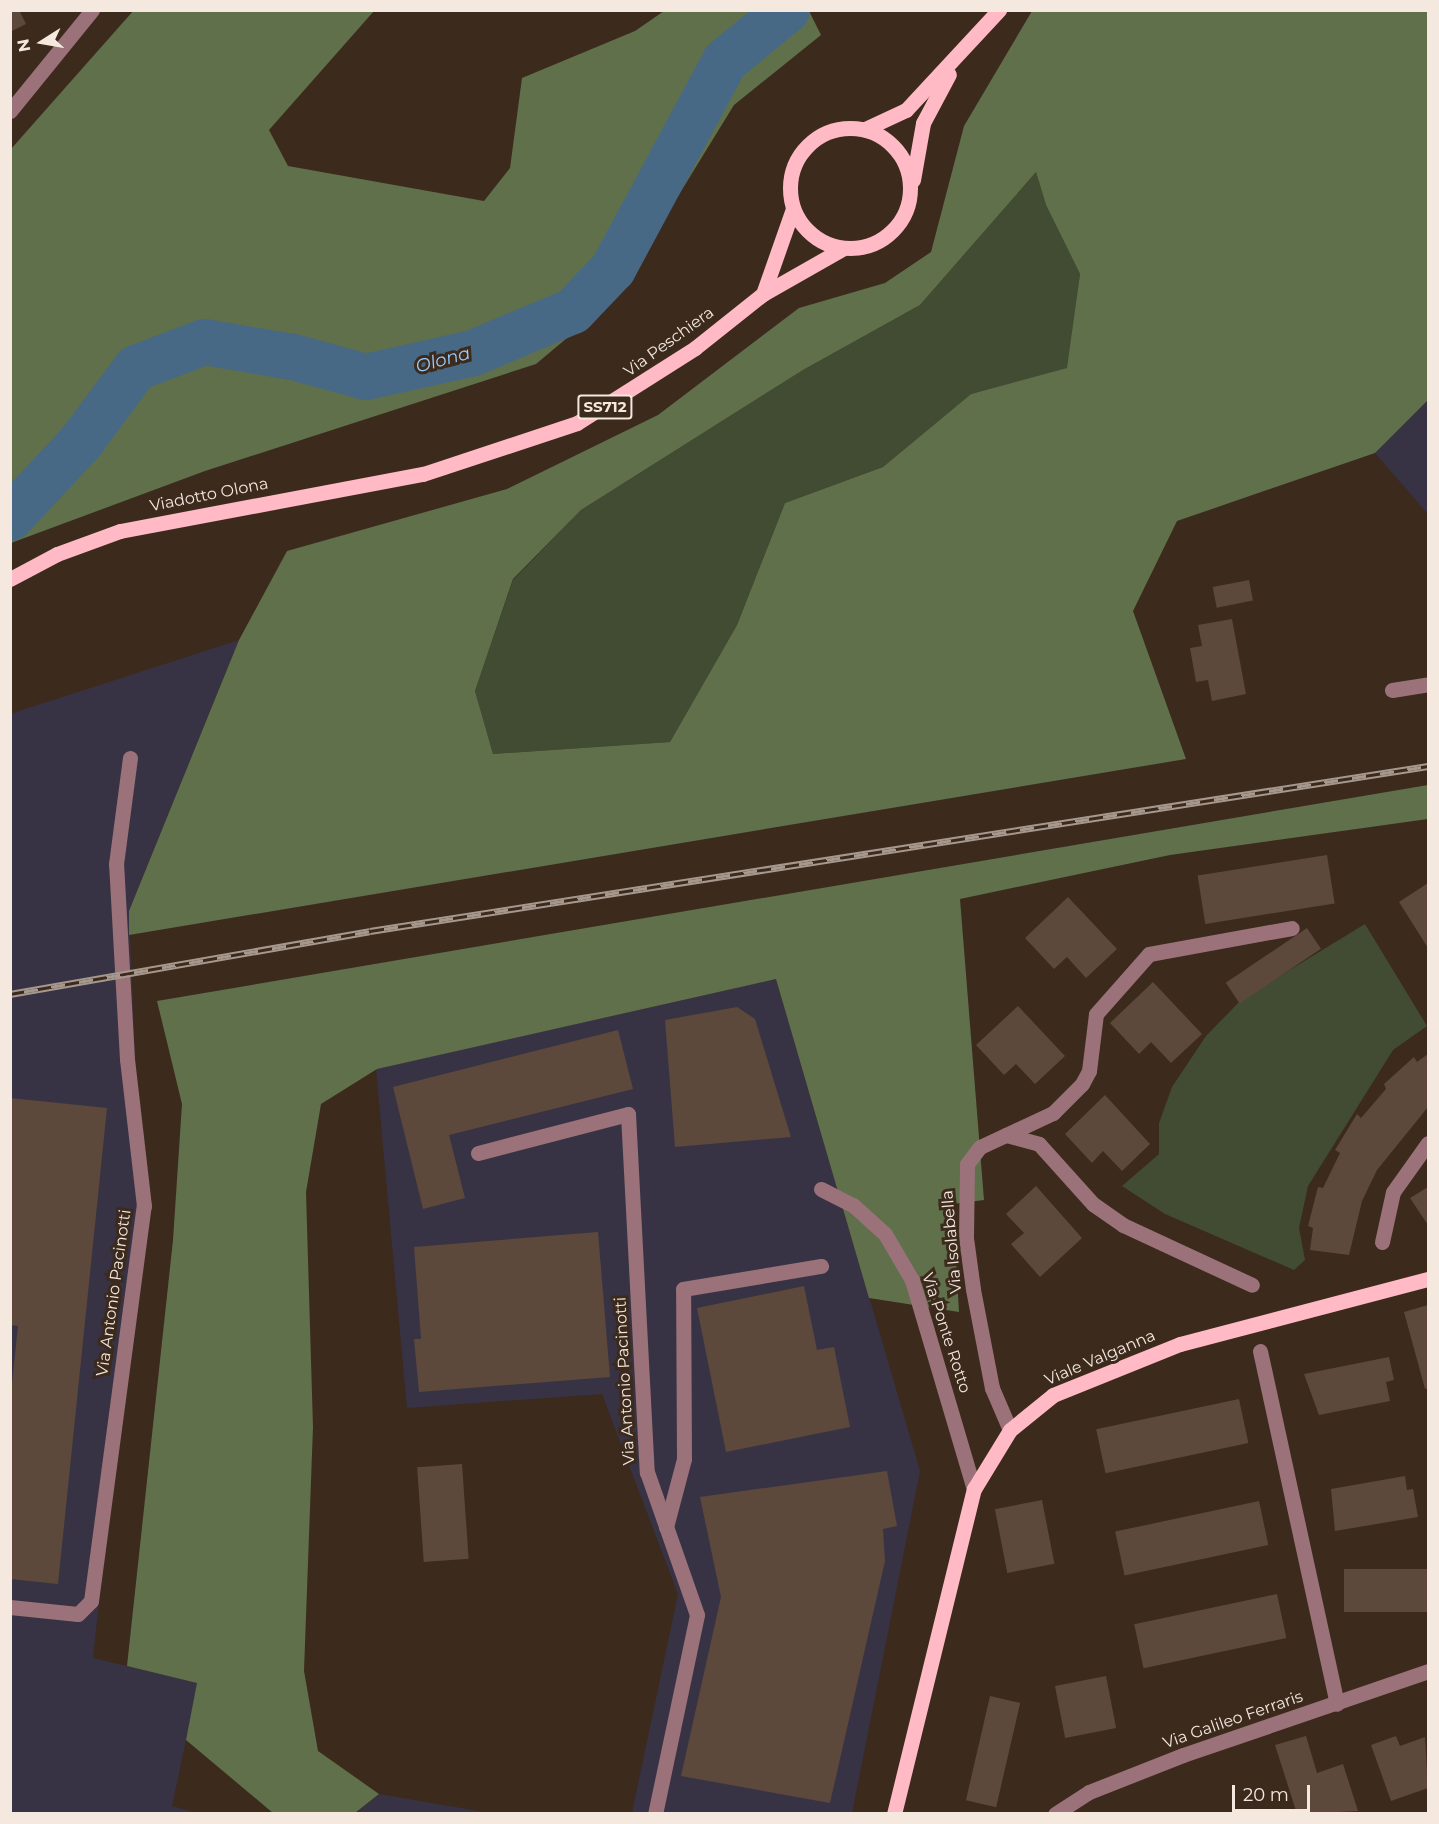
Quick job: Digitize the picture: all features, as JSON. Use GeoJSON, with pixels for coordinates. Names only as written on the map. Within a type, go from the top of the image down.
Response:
{"type":"FeatureCollection","features":[{"type":"Feature","properties":{"kind":"main road","name":"Via Peschiera"},"geometry":{"type":"LineString","coordinates":[[763,294],[793,208],[791,177],[796,160],[813,140],[844,128],[865,129],[906,110],[957,61],[999,10]]}},
{"type":"Feature","properties":{"kind":"main road","name":"Via Peschiera"},"geometry":{"type":"LineString","coordinates":[[423,474],[577,423],[686,354],[763,294],[844,248],[872,243],[897,227],[911,191],[923,123],[957,61]]}},
{"type":"Feature","properties":{"kind":"main road"},"geometry":{"type":"LineString","coordinates":[[865,129],[899,152],[911,191]]}},
{"type":"Feature","properties":{"kind":"main road"},"geometry":{"type":"LineString","coordinates":[[793,208],[813,236],[844,248]]}},
{"type":"Feature","properties":{"kind":"main road","name":"Viadotto Olona"},"geometry":{"type":"LineString","coordinates":[[10,579],[57,554],[120,531],[423,474]]}},
{"type":"Feature","properties":{"kind":"main road","name":"Viale Valganna"},"geometry":{"type":"LineString","coordinates":[[894,1814],[974,1489],[1010,1430],[1053,1395],[1180,1344],[1428,1279]]}},
{"type":"Feature","properties":{"kind":"street"},"geometry":{"type":"LineString","coordinates":[[10,111],[92,10]]}},
{"type":"Feature","properties":{"kind":"street"},"geometry":{"type":"LineString","coordinates":[[1392,690],[1428,684]]}},
{"type":"Feature","properties":{"kind":"street","name":"Via Antonio Pacinotti"},"geometry":{"type":"LineString","coordinates":[[10,1607],[78,1614],[86,1610],[92,1590],[144,1206],[127,1059],[116,864],[130,758]]}},
{"type":"Feature","properties":{"kind":"street","name":"Via Isolabella"},"geometry":{"type":"LineString","coordinates":[[1010,1430],[992,1388],[966,1238],[967,1164],[980,1147],[1000,1134],[1053,1113],[1082,1084],[1089,1071],[1096,1014],[1149,954],[1292,928]]}},
{"type":"Feature","properties":{"kind":"street","name":"Via Antonio Pacinotti"},"geometry":{"type":"LineString","coordinates":[[478,1153],[628,1114],[647,1472],[697,1615],[655,1814]]}},
{"type":"Feature","properties":{"kind":"street"},"geometry":{"type":"LineString","coordinates":[[1000,1134],[1039,1144],[1094,1204],[1123,1225],[1252,1285]]}},
{"type":"Feature","properties":{"kind":"street"},"geometry":{"type":"LineString","coordinates":[[1382,1242],[1393,1192],[1428,1143]]}},
{"type":"Feature","properties":{"kind":"street","name":"Via Ponte Rotto"},"geometry":{"type":"LineString","coordinates":[[821,1189],[854,1205],[885,1234],[912,1280],[974,1489]]}},
{"type":"Feature","properties":{"kind":"street"},"geometry":{"type":"LineString","coordinates":[[666,1527],[684,1459],[683,1289],[821,1266]]}},
{"type":"Feature","properties":{"kind":"street"},"geometry":{"type":"LineString","coordinates":[[1260,1351],[1337,1704]]}},
{"type":"Feature","properties":{"kind":"street","name":"Via Galileo Ferraris"},"geometry":{"type":"LineString","coordinates":[[1054,1814],[1089,1792],[1162,1763],[1428,1671]]}},
{"type":"Feature","properties":{"kind":"shaded area"},"geometry":{"type":"Polygon","coordinates":[[[1428,400],[1428,514],[1375,453],[1428,400]]]}},
{"type":"Feature","properties":{"kind":"shaded area"},"geometry":{"type":"Polygon","coordinates":[[[239,640],[129,911],[141,1206],[93,1658],[198,1683],[172,1806],[197,1813],[11,1813],[10,714],[239,640]]]}},
{"type":"Feature","properties":{"kind":"shaded area"},"geometry":{"type":"Polygon","coordinates":[[[776,979],[920,1471],[852,1813],[632,1813],[678,1594],[602,1394],[407,1408],[376,1069],[776,979]]]}},
{"type":"Feature","properties":{"kind":"shaded area"},"geometry":{"type":"Polygon","coordinates":[[[379,1794],[490,1813],[355,1814],[379,1794]]]}},
{"type":"Feature","properties":{"kind":"green space"},"geometry":{"type":"Polygon","coordinates":[[[134,10],[374,11],[269,130],[288,166],[484,201],[510,168],[522,78],[635,31],[664,11],[809,11],[821,35],[734,105],[616,297],[536,364],[205,471],[11,543],[11,149],[134,10]]]}},
{"type":"Feature","properties":{"kind":"green space"},"geometry":{"type":"Polygon","coordinates":[[[1032,11],[1428,11],[1428,400],[1375,453],[1177,521],[1133,611],[1186,759],[129,935],[129,911],[239,640],[287,551],[507,489],[658,415],[799,308],[885,283],[931,252],[964,126],[1032,11]],[[1036,172],[920,305],[803,370],[581,510],[513,579],[475,691],[493,754],[670,742],[737,625],[785,503],[883,467],[971,394],[1067,368],[1080,274],[1046,205],[1036,172]]]}},
{"type":"Feature","properties":{"kind":"green space"},"geometry":{"type":"Polygon","coordinates":[[[1036,172],[1046,205],[1080,274],[1068,368],[971,394],[883,467],[785,503],[737,625],[670,742],[493,754],[475,691],[513,580],[581,510],[803,370],[920,305],[1036,172]]]}},
{"type":"Feature","properties":{"kind":"green space"},"geometry":{"type":"Polygon","coordinates":[[[1428,785],[1428,819],[1170,855],[960,899],[984,1200],[953,1204],[959,1312],[869,1298],[776,979],[377,1069],[321,1104],[306,1192],[313,1427],[304,1671],[318,1751],[379,1794],[355,1813],[273,1813],[186,1740],[197,1683],[127,1666],[173,1240],[182,1104],[157,1001],[1428,785]]]}},
{"type":"Feature","properties":{"kind":"green space"},"geometry":{"type":"Polygon","coordinates":[[[1365,924],[1427,1026],[1393,1050],[1308,1186],[1299,1228],[1305,1260],[1294,1270],[1165,1214],[1122,1186],[1159,1154],[1159,1123],[1172,1087],[1206,1036],[1242,999],[1365,924]]]}},
{"type":"Feature","properties":{"kind":"building"},"geometry":{"type":"Polygon","coordinates":[[[10,10],[19,10],[26,24],[10,32],[10,10]]]}},
{"type":"Feature","properties":{"kind":"building"},"geometry":{"type":"Polygon","coordinates":[[[1249,580],[1253,601],[1217,608],[1213,587],[1249,580]]]}},
{"type":"Feature","properties":{"kind":"building"},"geometry":{"type":"Polygon","coordinates":[[[1232,619],[1246,694],[1212,701],[1208,680],[1196,682],[1190,648],[1202,646],[1198,625],[1232,619]]]}},
{"type":"Feature","properties":{"kind":"building"},"geometry":{"type":"Polygon","coordinates":[[[1327,855],[1335,903],[1205,924],[1198,875],[1327,855]]]}},
{"type":"Feature","properties":{"kind":"building"},"geometry":{"type":"Polygon","coordinates":[[[1428,883],[1428,948],[1399,902],[1428,883]]]}},
{"type":"Feature","properties":{"kind":"building"},"geometry":{"type":"Polygon","coordinates":[[[1068,897],[1117,949],[1086,978],[1067,957],[1054,969],[1025,938],[1068,897]]]}},
{"type":"Feature","properties":{"kind":"building"},"geometry":{"type":"Polygon","coordinates":[[[1307,928],[1321,949],[1240,1004],[1226,983],[1307,928]]]}},
{"type":"Feature","properties":{"kind":"building"},"geometry":{"type":"Polygon","coordinates":[[[1153,982],[1202,1034],[1171,1063],[1151,1042],[1139,1054],[1110,1023],[1153,982]]]}},
{"type":"Feature","properties":{"kind":"building"},"geometry":{"type":"Polygon","coordinates":[[[1018,1006],[1065,1056],[1035,1084],[1016,1064],[1004,1075],[976,1045],[1018,1006]]]}},
{"type":"Feature","properties":{"kind":"building"},"geometry":{"type":"Polygon","coordinates":[[[737,1007],[755,1019],[791,1137],[675,1147],[665,1020],[737,1007]]]}},
{"type":"Feature","properties":{"kind":"building"},"geometry":{"type":"Polygon","coordinates":[[[618,1030],[633,1089],[449,1135],[465,1198],[423,1209],[393,1087],[618,1030]]]}},
{"type":"Feature","properties":{"kind":"building"},"geometry":{"type":"Polygon","coordinates":[[[1428,1054],[1428,1107],[1377,1170],[1362,1201],[1349,1255],[1310,1250],[1313,1228],[1308,1226],[1318,1187],[1323,1188],[1340,1153],[1335,1150],[1357,1114],[1361,1118],[1386,1089],[1384,1084],[1414,1057],[1417,1062],[1428,1054]]]}},
{"type":"Feature","properties":{"kind":"building"},"geometry":{"type":"Polygon","coordinates":[[[1105,1095],[1150,1144],[1122,1171],[1103,1151],[1092,1163],[1065,1134],[1105,1095]]]}},
{"type":"Feature","properties":{"kind":"building"},"geometry":{"type":"Polygon","coordinates":[[[10,1098],[107,1108],[58,1584],[10,1579],[10,1402],[18,1326],[10,1325],[10,1098]]]}},
{"type":"Feature","properties":{"kind":"building"},"geometry":{"type":"Polygon","coordinates":[[[1036,1186],[1082,1238],[1040,1277],[1011,1244],[1024,1233],[1006,1214],[1036,1186]]]}},
{"type":"Feature","properties":{"kind":"building"},"geometry":{"type":"Polygon","coordinates":[[[1428,1187],[1428,1225],[1410,1198],[1428,1187]]]}},
{"type":"Feature","properties":{"kind":"building"},"geometry":{"type":"Polygon","coordinates":[[[598,1232],[610,1377],[419,1392],[414,1339],[421,1339],[414,1247],[598,1232]]]}},
{"type":"Feature","properties":{"kind":"building"},"geometry":{"type":"Polygon","coordinates":[[[804,1286],[817,1350],[834,1347],[850,1427],[726,1452],[697,1308],[804,1286]]]}},
{"type":"Feature","properties":{"kind":"building"},"geometry":{"type":"Polygon","coordinates":[[[1428,1305],[1428,1388],[1425,1389],[1404,1312],[1428,1305]]]}},
{"type":"Feature","properties":{"kind":"building"},"geometry":{"type":"Polygon","coordinates":[[[1389,1357],[1394,1380],[1386,1382],[1390,1401],[1319,1415],[1304,1374],[1389,1357]]]}},
{"type":"Feature","properties":{"kind":"building"},"geometry":{"type":"Polygon","coordinates":[[[1239,1399],[1248,1443],[1106,1473],[1096,1429],[1239,1399]]]}},
{"type":"Feature","properties":{"kind":"building"},"geometry":{"type":"Polygon","coordinates":[[[462,1464],[469,1559],[424,1562],[417,1467],[462,1464]]]}},
{"type":"Feature","properties":{"kind":"building"},"geometry":{"type":"Polygon","coordinates":[[[887,1471],[897,1526],[883,1529],[885,1561],[830,1803],[681,1776],[721,1597],[700,1497],[887,1471]]]}},
{"type":"Feature","properties":{"kind":"building"},"geometry":{"type":"Polygon","coordinates":[[[1405,1476],[1407,1490],[1413,1489],[1418,1517],[1335,1531],[1331,1489],[1405,1476]]]}},
{"type":"Feature","properties":{"kind":"building"},"geometry":{"type":"Polygon","coordinates":[[[1042,1500],[1054,1564],[1007,1573],[995,1509],[1042,1500]]]}},
{"type":"Feature","properties":{"kind":"building"},"geometry":{"type":"Polygon","coordinates":[[[1259,1501],[1268,1545],[1125,1576],[1115,1532],[1259,1501]]]}},
{"type":"Feature","properties":{"kind":"building"},"geometry":{"type":"Polygon","coordinates":[[[1344,1569],[1428,1569],[1428,1612],[1344,1612],[1344,1569]]]}},
{"type":"Feature","properties":{"kind":"building"},"geometry":{"type":"Polygon","coordinates":[[[1277,1594],[1286,1638],[1144,1668],[1134,1624],[1277,1594]]]}},
{"type":"Feature","properties":{"kind":"building"},"geometry":{"type":"Polygon","coordinates":[[[1106,1676],[1116,1728],[1065,1738],[1055,1686],[1106,1676]]]}},
{"type":"Feature","properties":{"kind":"building"},"geometry":{"type":"Polygon","coordinates":[[[990,1696],[1020,1703],[996,1807],[966,1800],[990,1696]]]}},
{"type":"Feature","properties":{"kind":"building"},"geometry":{"type":"Polygon","coordinates":[[[1306,1736],[1317,1773],[1343,1764],[1358,1811],[1297,1814],[1275,1745],[1306,1736]]]}},
{"type":"Feature","properties":{"kind":"building"},"geometry":{"type":"Polygon","coordinates":[[[1396,1736],[1400,1746],[1425,1737],[1428,1788],[1391,1801],[1371,1745],[1396,1736]]]}},
{"type":"Feature","properties":{"kind":"waterway","name":"Olona"},"geometry":{"type":"LineString","coordinates":[[10,518],[81,442],[136,368],[204,342],[293,357],[366,377],[473,353],[573,311],[613,269],[725,61],[787,10]]}},
{"type":"Feature","properties":{"kind":"railway"},"geometry":{"type":"LineString","coordinates":[[10,994],[370,931],[1428,766]]}}]}
